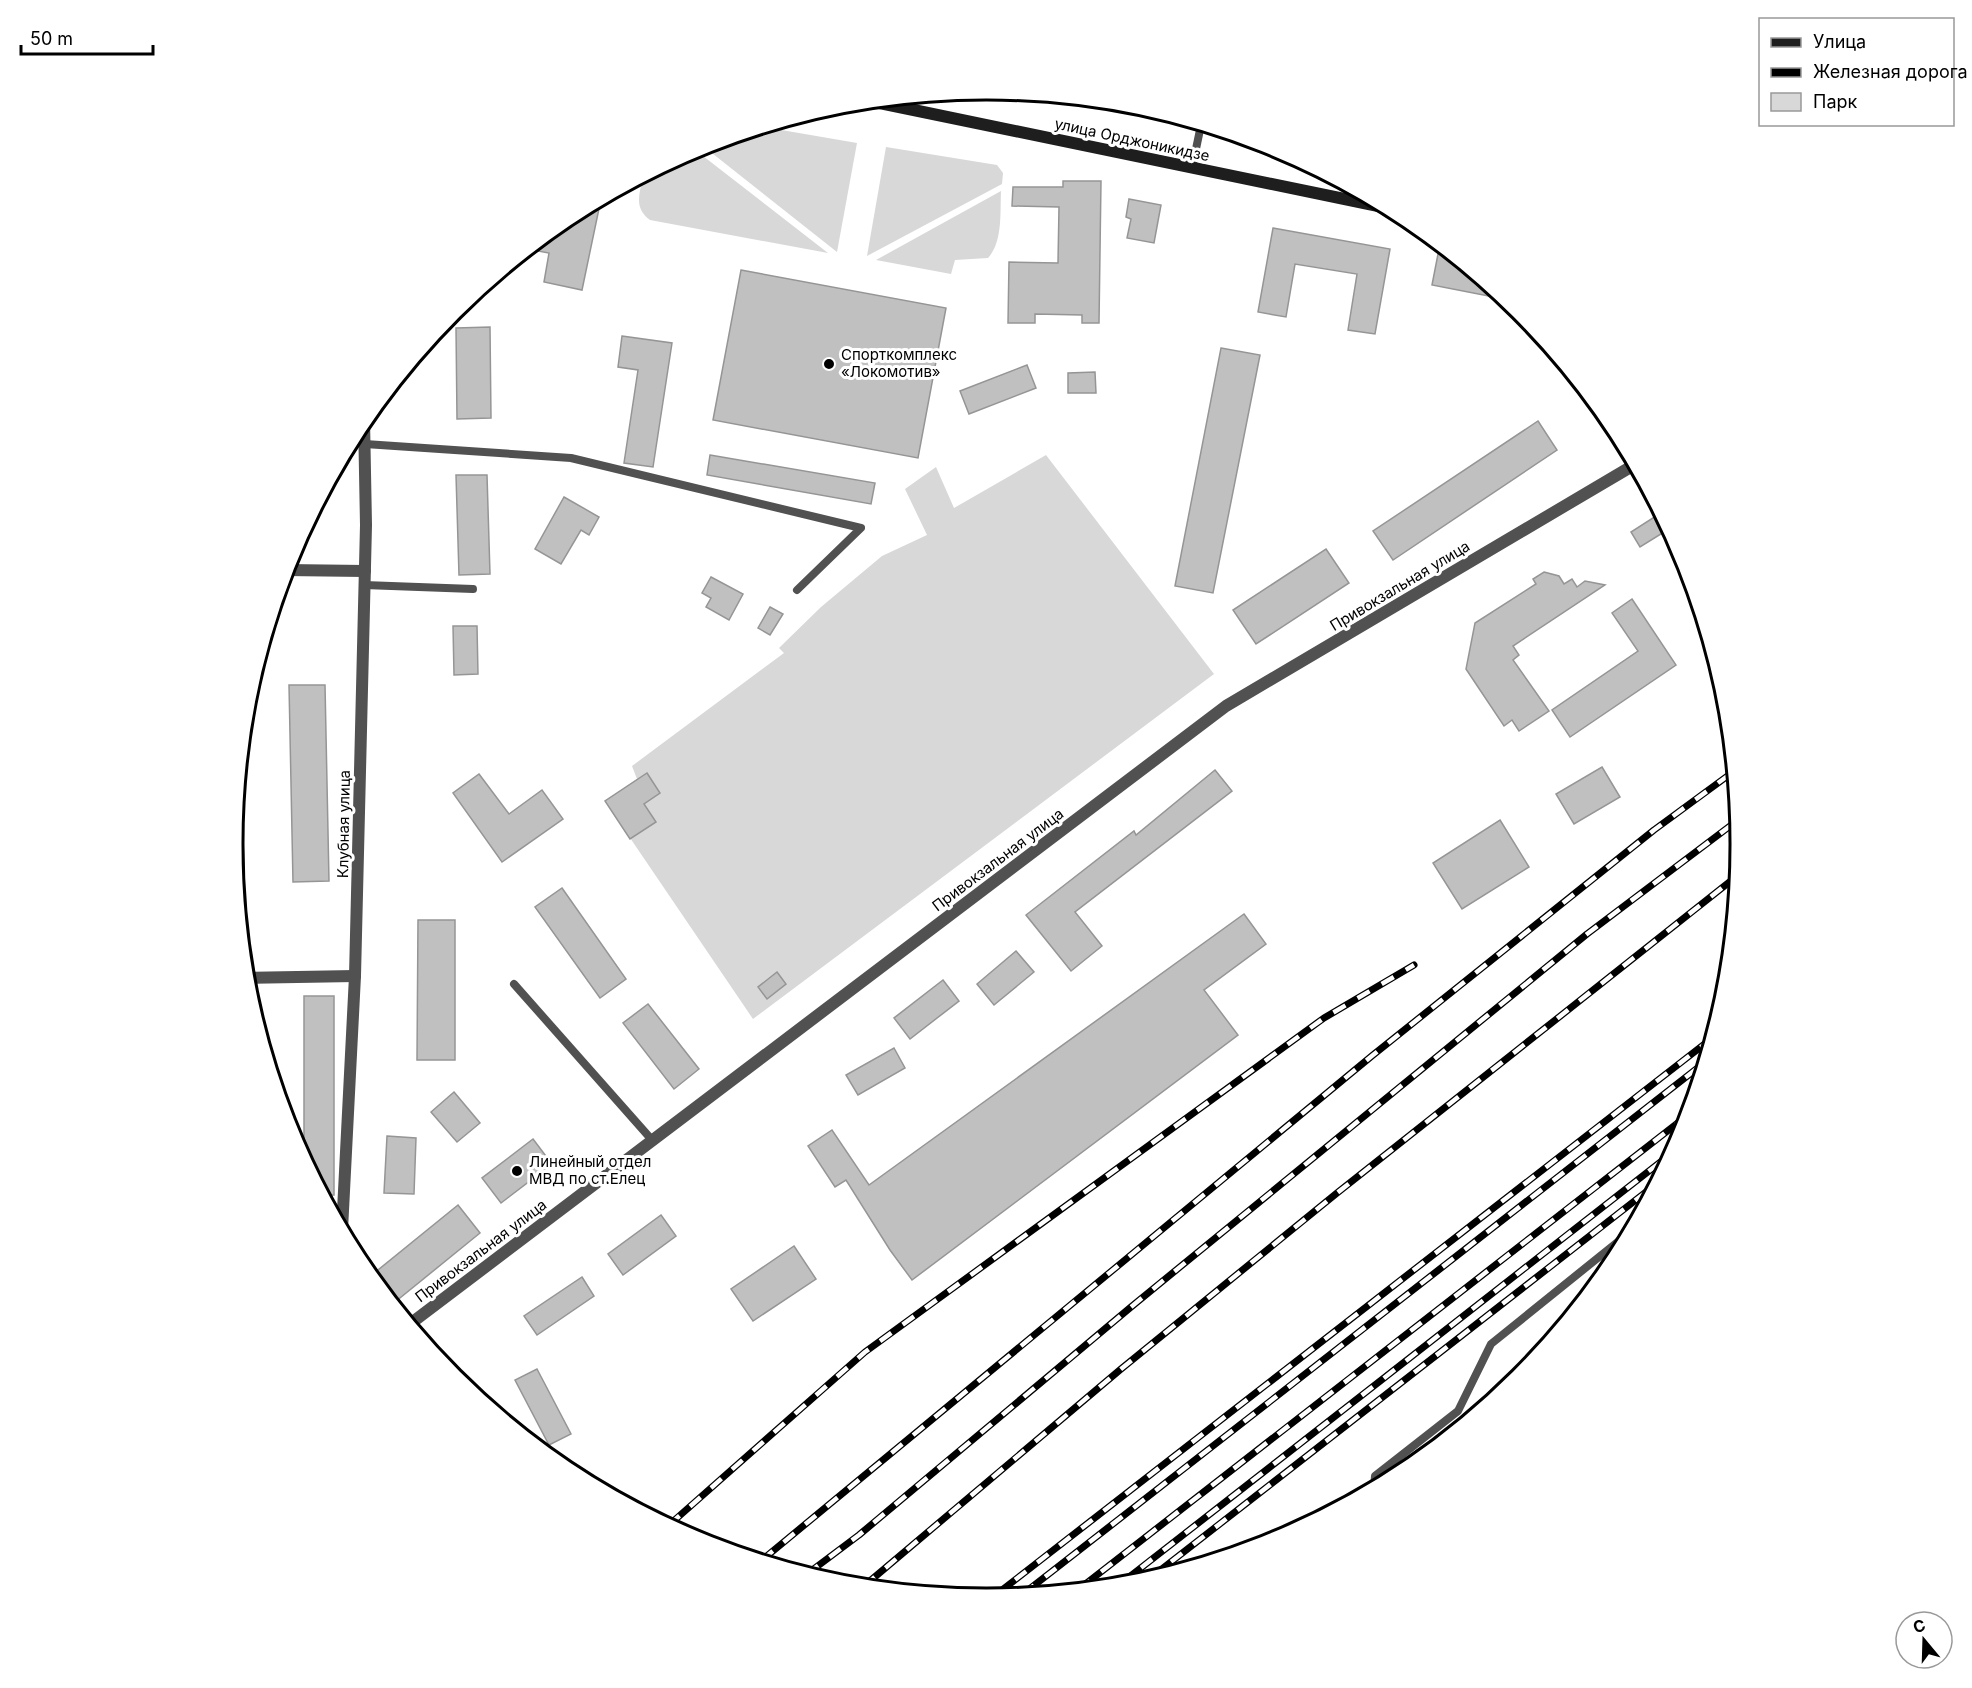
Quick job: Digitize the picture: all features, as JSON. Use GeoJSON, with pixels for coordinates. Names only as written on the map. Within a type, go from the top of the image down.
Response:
{"type":"FeatureCollection","features":[{"type":"Feature","properties":{"kind":"street","name":"улица Орджоникидзе"},"geometry":{"type":"LineString","coordinates":[[896,106],[1362,203]]}},
{"type":"Feature","properties":{"kind":"street","name":"Клубная улица"},"geometry":{"type":"LineString","coordinates":[[343,1217],[355,976],[365,571],[365,436]]}},
{"type":"Feature","properties":{"kind":"street","name":"Привокзальная улица"},"geometry":{"type":"LineString","coordinates":[[415,1320],[1226,706],[1628,469]]}},
{"type":"Feature","properties":{"kind":"street"},"geometry":{"type":"LineString","coordinates":[[295,570],[365,571]]}},
{"type":"Feature","properties":{"kind":"street"},"geometry":{"type":"LineString","coordinates":[[255,978],[355,976]]}},
{"type":"Feature","properties":{"kind":"lane"},"geometry":{"type":"LineString","coordinates":[[1192,168],[1199,132]]}},
{"type":"Feature","properties":{"kind":"lane"},"geometry":{"type":"LineString","coordinates":[[365,444],[571,458],[861,528],[797,590]]}},
{"type":"Feature","properties":{"kind":"lane"},"geometry":{"type":"LineString","coordinates":[[364,585],[473,589]]}},
{"type":"Feature","properties":{"kind":"lane"},"geometry":{"type":"LineString","coordinates":[[514,984],[652,1140]]}},
{"type":"Feature","properties":{"kind":"lane"},"geometry":{"type":"LineString","coordinates":[[1375,1477],[1458,1411],[1491,1344],[1609,1249]]}},
{"type":"Feature","properties":{"kind":"green space"},"geometry":{"type":"Polygon","coordinates":[[[781,130],[857,143],[837,252],[712,153],[781,130]]]}},
{"type":"Feature","properties":{"kind":"green space"},"geometry":{"type":"Polygon","coordinates":[[[886,147],[997,165],[1003,173],[1002,184],[867,256],[886,147]]]}},
{"type":"Feature","properties":{"kind":"green space"},"geometry":{"type":"Polygon","coordinates":[[[703,156],[828,253],[650,220],[642,211],[639,195],[641,185],[703,156]]]}},
{"type":"Feature","properties":{"kind":"green space"},"geometry":{"type":"Polygon","coordinates":[[[1001,191],[998,235],[988,258],[955,260],[951,274],[876,260],[1001,191]]]}},
{"type":"Feature","properties":{"kind":"green space"},"geometry":{"type":"Polygon","coordinates":[[[1046,455],[1214,674],[753,1019],[605,801],[637,779],[632,766],[784,653],[779,648],[821,607],[882,556],[927,535],[905,489],[936,467],[954,508],[1046,455]]]}},
{"type":"Feature","properties":{"kind":"building"},"geometry":{"type":"Polygon","coordinates":[[[1063,181],[1101,181],[1099,323],[1082,323],[1082,315],[1035,314],[1035,323],[1008,323],[1009,262],[1058,263],[1059,207],[1012,206],[1013,187],[1063,187],[1063,181]]]}},
{"type":"Feature","properties":{"kind":"building"},"geometry":{"type":"Polygon","coordinates":[[[1129,199],[1161,205],[1154,243],[1127,238],[1131,219],[1126,217],[1129,199]]]}},
{"type":"Feature","properties":{"kind":"building"},"geometry":{"type":"Polygon","coordinates":[[[599,210],[582,290],[544,282],[549,253],[538,251],[599,210]]]}},
{"type":"Feature","properties":{"kind":"building"},"geometry":{"type":"Polygon","coordinates":[[[1273,228],[1390,249],[1375,334],[1348,330],[1357,274],[1295,264],[1286,317],[1258,312],[1273,228]]]}},
{"type":"Feature","properties":{"kind":"building"},"geometry":{"type":"Polygon","coordinates":[[[1438,254],[1488,296],[1432,285],[1438,254]]]}},
{"type":"Feature","properties":{"kind":"building","name":"Спорткомплекс «Локомотив»"},"geometry":{"type":"Polygon","coordinates":[[[741,270],[946,308],[918,458],[713,420],[741,270]]]}},
{"type":"Feature","properties":{"kind":"building"},"geometry":{"type":"Polygon","coordinates":[[[490,327],[491,418],[457,419],[456,328],[490,327]]]}},
{"type":"Feature","properties":{"kind":"building"},"geometry":{"type":"Polygon","coordinates":[[[622,336],[672,343],[653,467],[624,463],[638,370],[618,367],[622,336]]]}},
{"type":"Feature","properties":{"kind":"building"},"geometry":{"type":"Polygon","coordinates":[[[1221,348],[1260,355],[1213,593],[1175,586],[1221,348]]]}},
{"type":"Feature","properties":{"kind":"building"},"geometry":{"type":"Polygon","coordinates":[[[1027,365],[1036,388],[969,414],[960,391],[1027,365]]]}},
{"type":"Feature","properties":{"kind":"building"},"geometry":{"type":"Polygon","coordinates":[[[1095,372],[1096,393],[1068,393],[1068,373],[1095,372]]]}},
{"type":"Feature","properties":{"kind":"building"},"geometry":{"type":"Polygon","coordinates":[[[1538,421],[1557,450],[1393,560],[1373,531],[1538,421]]]}},
{"type":"Feature","properties":{"kind":"building"},"geometry":{"type":"Polygon","coordinates":[[[710,455],[875,483],[871,504],[707,475],[710,455]]]}},
{"type":"Feature","properties":{"kind":"building"},"geometry":{"type":"Polygon","coordinates":[[[456,475],[487,475],[490,574],[459,575],[456,475]]]}},
{"type":"Feature","properties":{"kind":"building"},"geometry":{"type":"Polygon","coordinates":[[[564,497],[599,517],[589,535],[581,530],[561,564],[535,549],[564,497]]]}},
{"type":"Feature","properties":{"kind":"building"},"geometry":{"type":"Polygon","coordinates":[[[1654,517],[1661,534],[1640,547],[1631,532],[1654,517]]]}},
{"type":"Feature","properties":{"kind":"building"},"geometry":{"type":"Polygon","coordinates":[[[1326,549],[1349,583],[1256,644],[1233,610],[1326,549]]]}},
{"type":"Feature","properties":{"kind":"building"},"geometry":{"type":"Polygon","coordinates":[[[1544,572],[1559,576],[1564,584],[1572,579],[1577,587],[1585,581],[1605,585],[1513,646],[1519,655],[1513,660],[1549,711],[1519,731],[1512,720],[1504,726],[1466,669],[1475,623],[1536,584],[1533,579],[1544,572]]]}},
{"type":"Feature","properties":{"kind":"building"},"geometry":{"type":"Polygon","coordinates":[[[711,577],[743,594],[729,620],[706,607],[711,598],[702,593],[711,577]]]}},
{"type":"Feature","properties":{"kind":"building"},"geometry":{"type":"Polygon","coordinates":[[[1632,599],[1676,665],[1570,737],[1552,710],[1638,651],[1612,613],[1632,599]]]}},
{"type":"Feature","properties":{"kind":"building"},"geometry":{"type":"Polygon","coordinates":[[[770,607],[783,614],[770,635],[758,628],[770,607]]]}},
{"type":"Feature","properties":{"kind":"building"},"geometry":{"type":"Polygon","coordinates":[[[453,626],[477,626],[478,674],[454,675],[453,626]]]}},
{"type":"Feature","properties":{"kind":"building"},"geometry":{"type":"Polygon","coordinates":[[[289,685],[325,685],[329,881],[293,882],[289,685]]]}},
{"type":"Feature","properties":{"kind":"building"},"geometry":{"type":"Polygon","coordinates":[[[1602,767],[1620,797],[1574,824],[1556,794],[1602,767]]]}},
{"type":"Feature","properties":{"kind":"building"},"geometry":{"type":"Polygon","coordinates":[[[1215,770],[1232,791],[1075,912],[1102,946],[1071,971],[1026,915],[1134,831],[1136,835],[1215,770]]]}},
{"type":"Feature","properties":{"kind":"building"},"geometry":{"type":"Polygon","coordinates":[[[647,773],[660,793],[644,804],[656,822],[630,839],[605,801],[647,773]]]}},
{"type":"Feature","properties":{"kind":"building"},"geometry":{"type":"Polygon","coordinates":[[[479,774],[509,814],[542,790],[563,819],[502,862],[453,793],[479,774]]]}},
{"type":"Feature","properties":{"kind":"building"},"geometry":{"type":"Polygon","coordinates":[[[1500,820],[1529,867],[1462,909],[1433,863],[1500,820]]]}},
{"type":"Feature","properties":{"kind":"building"},"geometry":{"type":"Polygon","coordinates":[[[562,888],[626,979],[600,998],[535,907],[562,888]]]}},
{"type":"Feature","properties":{"kind":"building"},"geometry":{"type":"Polygon","coordinates":[[[1244,914],[1266,944],[1204,990],[1238,1035],[912,1280],[890,1250],[846,1180],[835,1187],[808,1146],[832,1130],[869,1185],[1244,914]]]}},
{"type":"Feature","properties":{"kind":"building"},"geometry":{"type":"Polygon","coordinates":[[[418,920],[455,920],[455,1060],[417,1060],[418,920]]]}},
{"type":"Feature","properties":{"kind":"building"},"geometry":{"type":"Polygon","coordinates":[[[1016,951],[1034,972],[994,1005],[977,984],[1016,951]]]}},
{"type":"Feature","properties":{"kind":"building"},"geometry":{"type":"Polygon","coordinates":[[[777,972],[786,984],[767,999],[758,987],[777,972]]]}},
{"type":"Feature","properties":{"kind":"building"},"geometry":{"type":"Polygon","coordinates":[[[943,980],[959,1001],[910,1039],[894,1018],[943,980]]]}},
{"type":"Feature","properties":{"kind":"building"},"geometry":{"type":"Polygon","coordinates":[[[304,996],[334,996],[334,1195],[331,1195],[304,1140],[304,996]]]}},
{"type":"Feature","properties":{"kind":"building"},"geometry":{"type":"Polygon","coordinates":[[[648,1004],[699,1069],[674,1089],[623,1023],[648,1004]]]}},
{"type":"Feature","properties":{"kind":"building"},"geometry":{"type":"Polygon","coordinates":[[[894,1048],[905,1068],[858,1095],[846,1075],[894,1048]]]}},
{"type":"Feature","properties":{"kind":"building"},"geometry":{"type":"Polygon","coordinates":[[[454,1092],[480,1123],[457,1142],[431,1112],[454,1092]]]}},
{"type":"Feature","properties":{"kind":"building"},"geometry":{"type":"Polygon","coordinates":[[[387,1136],[416,1138],[414,1194],[384,1193],[387,1136]]]}},
{"type":"Feature","properties":{"kind":"building","name":"Линейный отдел МВД по ст.Елец"},"geometry":{"type":"Polygon","coordinates":[[[533,1139],[552,1164],[501,1203],[482,1178],[533,1139]]]}},
{"type":"Feature","properties":{"kind":"building"},"geometry":{"type":"Polygon","coordinates":[[[458,1205],[480,1233],[398,1299],[377,1270],[458,1205]]]}},
{"type":"Feature","properties":{"kind":"building"},"geometry":{"type":"Polygon","coordinates":[[[661,1215],[676,1236],[623,1275],[608,1254],[661,1215]]]}},
{"type":"Feature","properties":{"kind":"building"},"geometry":{"type":"Polygon","coordinates":[[[794,1246],[816,1279],[753,1321],[731,1289],[794,1246]]]}},
{"type":"Feature","properties":{"kind":"building"},"geometry":{"type":"Polygon","coordinates":[[[582,1277],[594,1296],[537,1335],[524,1316],[582,1277]]]}},
{"type":"Feature","properties":{"kind":"building"},"geometry":{"type":"Polygon","coordinates":[[[537,1369],[571,1434],[549,1445],[515,1380],[537,1369]]]}},
{"type":"Feature","properties":{"kind":"railway"},"geometry":{"type":"LineString","coordinates":[[769,1554],[1373,1055],[1654,830],[1726,777]]}},
{"type":"Feature","properties":{"kind":"railway"},"geometry":{"type":"LineString","coordinates":[[816,1567],[859,1535],[1131,1307],[1587,934],[1729,827]]}},
{"type":"Feature","properties":{"kind":"railway"},"geometry":{"type":"LineString","coordinates":[[873,1578],[1121,1369],[1337,1193],[1728,883]]}},
{"type":"Feature","properties":{"kind":"railway"},"geometry":{"type":"LineString","coordinates":[[675,1519],[865,1352],[1324,1018],[1414,965]]}},
{"type":"Feature","properties":{"kind":"railway"},"geometry":{"type":"LineString","coordinates":[[1006,1587],[1701,1047]]}},
{"type":"Feature","properties":{"kind":"railway"},"geometry":{"type":"LineString","coordinates":[[1033,1586],[1694,1071]]}},
{"type":"Feature","properties":{"kind":"railway"},"geometry":{"type":"LineString","coordinates":[[1091,1580],[1674,1126]]}},
{"type":"Feature","properties":{"kind":"railway"},"geometry":{"type":"LineString","coordinates":[[1136,1572],[1657,1165]]}},
{"type":"Feature","properties":{"kind":"railway"},"geometry":{"type":"LineString","coordinates":[[1168,1564],[1641,1196]]}},
{"type":"Feature","properties":{"kind":"place","name":"Спорткомплекс «Локомотив»"},"geometry":{"type":"Point","coordinates":[829,364]}},
{"type":"Feature","properties":{"kind":"place","name":"Линейный отдел МВД по ст.Елец"},"geometry":{"type":"Point","coordinates":[517,1171]}}]}
